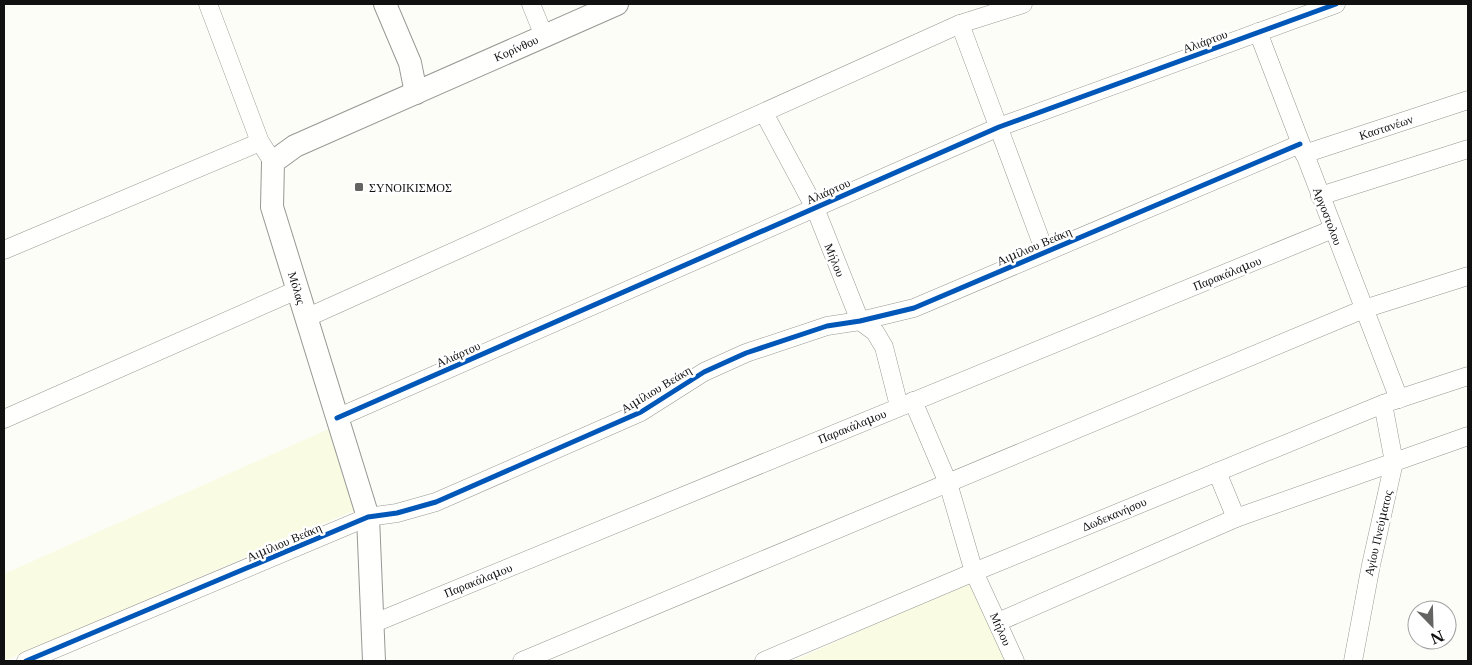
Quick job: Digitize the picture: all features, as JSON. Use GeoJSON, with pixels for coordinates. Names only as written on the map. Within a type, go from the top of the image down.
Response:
{"type":"FeatureCollection","features":[{"type":"Feature","properties":{"kind":"street"},"geometry":{"type":"LineString","coordinates":[[208,4],[260,142],[273,162],[294,146],[416,93],[410,63],[385,4]]}},
{"type":"Feature","properties":{"kind":"street"},"geometry":{"type":"LineString","coordinates":[[531,4],[544,36]]}},
{"type":"Feature","properties":{"kind":"street","name":"Κορίνθου"},"geometry":{"type":"LineString","coordinates":[[416,93],[617,4]]}},
{"type":"Feature","properties":{"kind":"street"},"geometry":{"type":"LineString","coordinates":[[306,318],[960,24],[1023,4]]}},
{"type":"Feature","properties":{"kind":"street","name":"Αλιάρτου"},"geometry":{"type":"LineString","coordinates":[[337,418],[999,127],[1258,32],[1312,8],[1336,4]]}},
{"type":"Feature","properties":{"kind":"street"},"geometry":{"type":"LineString","coordinates":[[960,24],[1046,252]]}},
{"type":"Feature","properties":{"kind":"street","name":"Αργοστολου"},"geometry":{"type":"LineString","coordinates":[[1258,32],[1364,309],[1391,402]]}},
{"type":"Feature","properties":{"kind":"street","name":"Καστανέων"},"geometry":{"type":"LineString","coordinates":[[1302,149],[1468,100]]}},
{"type":"Feature","properties":{"kind":"street","name":"Μήλου"},"geometry":{"type":"LineString","coordinates":[[764,113],[815,208],[860,321],[874,332],[884,347],[906,404],[948,483],[974,572],[1015,661]]}},
{"type":"Feature","properties":{"kind":"street"},"geometry":{"type":"LineString","coordinates":[[4,250],[260,142]]}},
{"type":"Feature","properties":{"kind":"street","name":"Αιμίλιου Βεάκη"},"geometry":{"type":"LineString","coordinates":[[26,661],[368,517],[436,502],[640,412],[704,372],[746,352],[827,326],[860,321],[914,308],[1046,252],[1302,149]]}},
{"type":"Feature","properties":{"kind":"street"},"geometry":{"type":"LineString","coordinates":[[1320,196],[1468,149]]}},
{"type":"Feature","properties":{"kind":"street","name":"Μόλας"},"geometry":{"type":"LineString","coordinates":[[273,162],[272,207],[368,517],[374,661]]}},
{"type":"Feature","properties":{"kind":"street","name":"Παρακάλαμου"},"geometry":{"type":"LineString","coordinates":[[372,624],[1333,229]]}},
{"type":"Feature","properties":{"kind":"street"},"geometry":{"type":"LineString","coordinates":[[522,661],[1364,309],[1468,276]]}},
{"type":"Feature","properties":{"kind":"street"},"geometry":{"type":"LineString","coordinates":[[4,420],[297,290]]}},
{"type":"Feature","properties":{"kind":"street","name":"Δωδεκανήσου"},"geometry":{"type":"LineString","coordinates":[[764,661],[1217,472],[1391,402],[1468,376]]}},
{"type":"Feature","properties":{"kind":"street","name":"Αγίου Πνεύματος"},"geometry":{"type":"LineString","coordinates":[[1353,661],[1371,565],[1394,462],[1391,402]]}},
{"type":"Feature","properties":{"kind":"street"},"geometry":{"type":"LineString","coordinates":[[998,622],[1236,518],[1468,436]]}},
{"type":"Feature","properties":{"kind":"street"},"geometry":{"type":"LineString","coordinates":[[1217,472],[1236,518]]}},
{"type":"Feature","properties":{"kind":"green space"},"geometry":{"type":"Polygon","coordinates":[[[331,428],[360,508],[4,661],[4,574],[331,428]]]}},
{"type":"Feature","properties":{"kind":"green space"},"geometry":{"type":"Polygon","coordinates":[[[974,579],[1008,661],[793,661],[974,579]]]}},
{"type":"Feature","properties":{"kind":"cycle path"},"geometry":{"type":"LineString","coordinates":[[337,418],[999,127],[1336,4]]}},
{"type":"Feature","properties":{"kind":"cycle path"},"geometry":{"type":"LineString","coordinates":[[26,661],[368,517],[397,513],[436,502],[641,412],[704,372],[746,353],[827,326],[860,321],[914,308],[1300,144]]}},
{"type":"Feature","properties":{"kind":"place","name":"ΣΥΝΟΙΚΙΣΜΟΣ"},"geometry":{"type":"Point","coordinates":[359,187]}}]}
